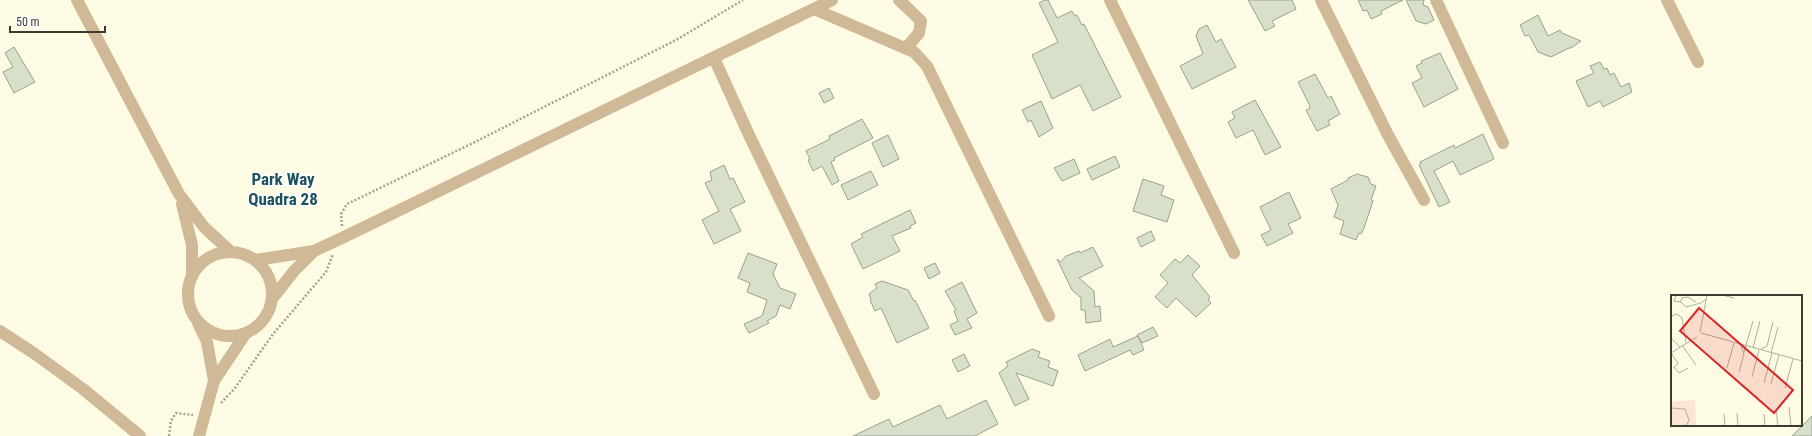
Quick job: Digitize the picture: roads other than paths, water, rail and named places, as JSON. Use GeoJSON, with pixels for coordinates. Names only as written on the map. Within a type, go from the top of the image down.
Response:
{"type":"FeatureCollection","features":[{"type":"Feature","properties":{"kind":"street"},"geometry":{"type":"LineString","coordinates":[[77,0],[179,194],[204,227],[231,252]]}},
{"type":"Feature","properties":{"kind":"street"},"geometry":{"type":"LineString","coordinates":[[256,260],[314,251],[832,0]]}},
{"type":"Feature","properties":{"kind":"street"},"geometry":{"type":"LineString","coordinates":[[900,0],[921,21],[919,33],[906,48]]}},
{"type":"Feature","properties":{"kind":"street"},"geometry":{"type":"LineString","coordinates":[[1110,0],[1234,253]]}},
{"type":"Feature","properties":{"kind":"street"},"geometry":{"type":"LineString","coordinates":[[1321,0],[1388,135],[1424,200]]}},
{"type":"Feature","properties":{"kind":"street"},"geometry":{"type":"LineString","coordinates":[[1436,0],[1503,143]]}},
{"type":"Feature","properties":{"kind":"street"},"geometry":{"type":"LineString","coordinates":[[1667,0],[1698,62]]}},
{"type":"Feature","properties":{"kind":"street"},"geometry":{"type":"LineString","coordinates":[[814,10],[906,48],[920,57],[927,66],[1049,316]]}},
{"type":"Feature","properties":{"kind":"street"},"geometry":{"type":"LineString","coordinates":[[714,58],[874,394]]}},
{"type":"Feature","properties":{"kind":"street"},"geometry":{"type":"LineString","coordinates":[[179,194],[190,229],[192,245],[192,276]]}},
{"type":"Feature","properties":{"kind":"street"},"geometry":{"type":"LineString","coordinates":[[198,322],[212,332],[220,335],[237,336],[254,329],[266,316],[272,299],[294,271],[314,251]]}},
{"type":"Feature","properties":{"kind":"street"},"geometry":{"type":"LineString","coordinates":[[214,381],[206,342],[198,322],[191,310],[188,298],[188,289],[192,276],[199,265],[214,255],[231,252],[240,253],[256,260],[262,266],[271,282],[272,299]]}},
{"type":"Feature","properties":{"kind":"street"},"geometry":{"type":"LineString","coordinates":[[0,331],[36,354],[83,389],[140,436]]}},
{"type":"Feature","properties":{"kind":"street"},"geometry":{"type":"LineString","coordinates":[[199,436],[214,381],[246,333]]}},
{"type":"Feature","properties":{"kind":"district","name":"Park Way Quadra 28"},"geometry":{"type":"Point","coordinates":[283,189]}}]}
